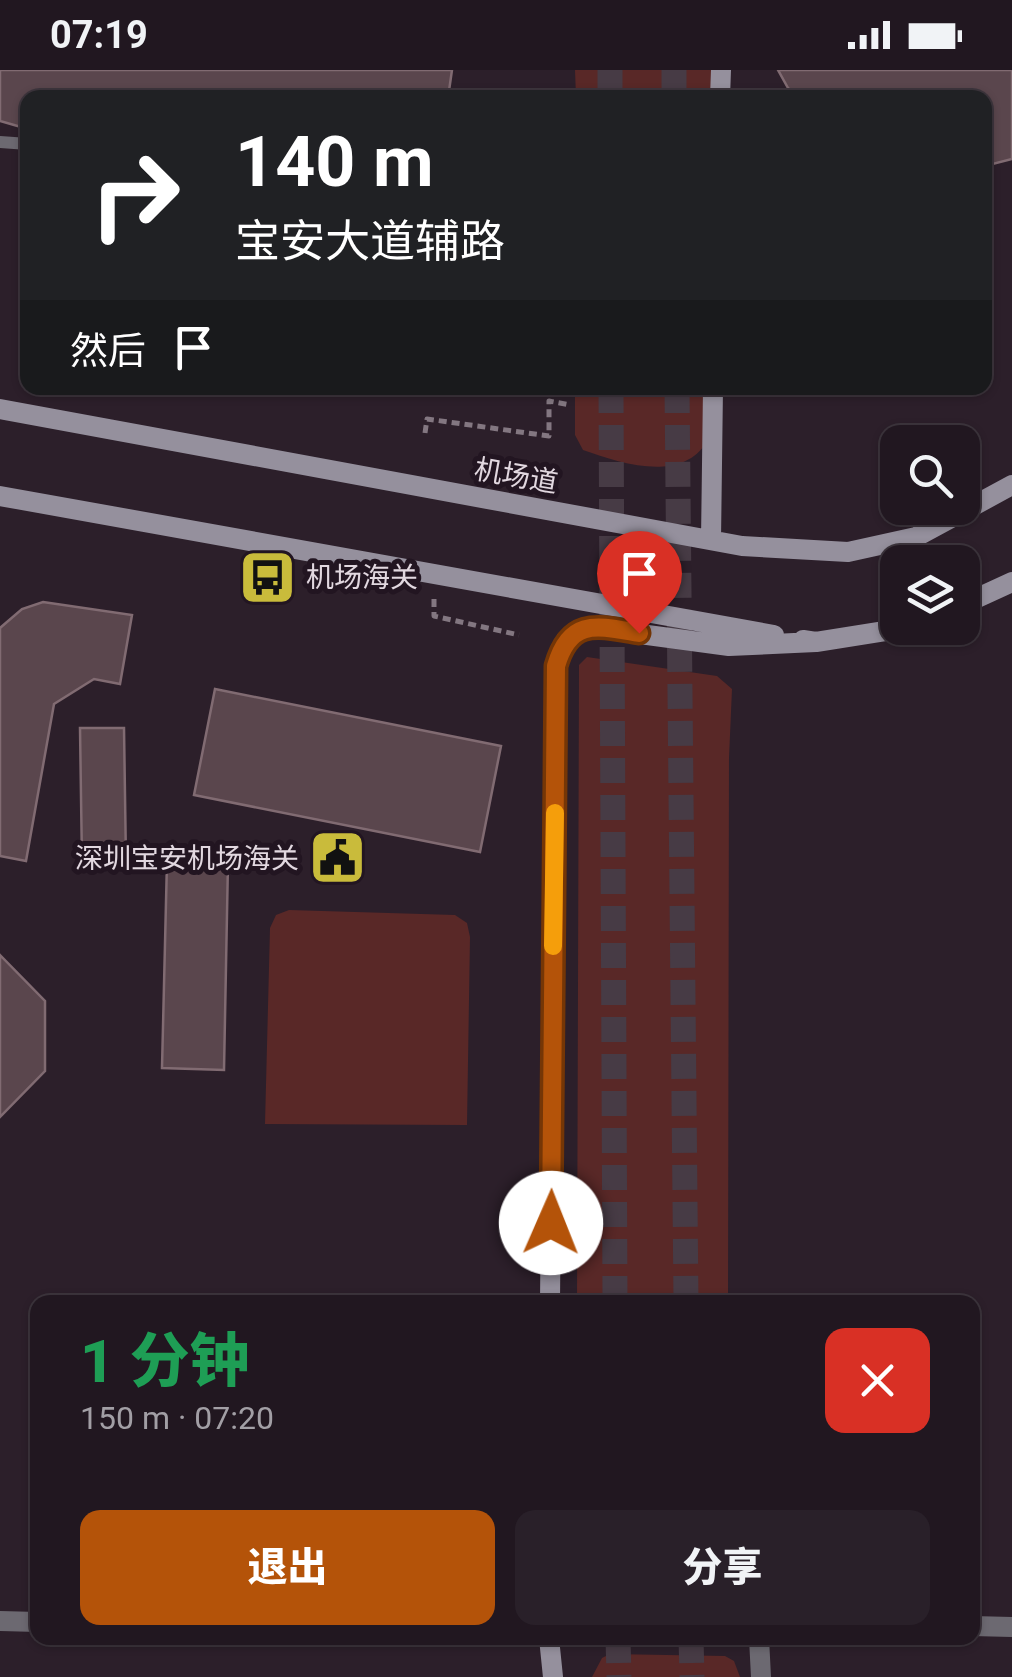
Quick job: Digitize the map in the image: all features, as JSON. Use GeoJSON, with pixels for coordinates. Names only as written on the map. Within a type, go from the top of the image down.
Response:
{"type":"FeatureCollection","features":[{"type":"Feature","properties":{"kind":"main road"},"geometry":{"type":"LineString","coordinates":[[711,540],[713,395]]}},
{"type":"Feature","properties":{"kind":"main road","name":"机场道"},"geometry":{"type":"LineString","coordinates":[[0,409],[711,540],[848,552],[916,537],[1012,485]]}},
{"type":"Feature","properties":{"kind":"main road"},"geometry":{"type":"LineString","coordinates":[[0,496],[816,642]]}},
{"type":"Feature","properties":{"kind":"main road"},"geometry":{"type":"LineString","coordinates":[[980,597],[1012,582]]}},
{"type":"Feature","properties":{"kind":"main road"},"geometry":{"type":"LineString","coordinates":[[550,1295],[556,666],[560,652],[566,640],[588,627],[729,646],[816,642],[880,632]]}},
{"type":"Feature","properties":{"kind":"main road"},"geometry":{"type":"LineString","coordinates":[[550,1645],[553,1677]]}},
{"type":"Feature","properties":{"kind":"street"},"geometry":{"type":"LineString","coordinates":[[0,1622],[30,1622]]}},
{"type":"Feature","properties":{"kind":"street"},"geometry":{"type":"LineString","coordinates":[[980,1626],[1012,1626]]}},
{"type":"Feature","properties":{"kind":"street"},"geometry":{"type":"LineString","coordinates":[[759,1645],[761,1677]]}},
{"type":"Feature","properties":{"kind":"path"},"geometry":{"type":"LineString","coordinates":[[426,434],[428,419],[549,436],[549,402],[570,406]]}},
{"type":"Feature","properties":{"kind":"path"},"geometry":{"type":"LineString","coordinates":[[434,599],[434,616],[519,635]]}},
{"type":"Feature","properties":{"kind":"shaded area"},"geometry":{"type":"Polygon","coordinates":[[[575,70],[714,70],[714,90],[576,90],[575,70]]]}},
{"type":"Feature","properties":{"kind":"shaded area"},"geometry":{"type":"Polygon","coordinates":[[[575,395],[708,395],[704,446],[679,464],[647,466],[614,460],[583,450],[575,435],[575,395]]]}},
{"type":"Feature","properties":{"kind":"shaded area"},"geometry":{"type":"Polygon","coordinates":[[[587,657],[717,676],[732,689],[728,1295],[577,1295],[579,665],[587,657]]]}},
{"type":"Feature","properties":{"kind":"shaded area"},"geometry":{"type":"Polygon","coordinates":[[[289,910],[455,915],[467,923],[467,1125],[265,1124],[270,928],[276,915],[289,910]]]}},
{"type":"Feature","properties":{"kind":"shaded area"},"geometry":{"type":"Polygon","coordinates":[[[610,1654],[725,1656],[734,1661],[740,1677],[592,1677],[602,1658],[610,1654]]]}},
{"type":"Feature","properties":{"kind":"building"},"geometry":{"type":"Polygon","coordinates":[[[0,70],[452,70],[449,90],[20,90],[20,127],[0,121],[0,70]]]}},
{"type":"Feature","properties":{"kind":"building"},"geometry":{"type":"Polygon","coordinates":[[[778,70],[1012,70],[1012,159],[992,164],[992,90],[788,88],[778,70]]]}},
{"type":"Feature","properties":{"kind":"building"},"geometry":{"type":"Polygon","coordinates":[[[43,602],[132,615],[120,684],[94,679],[54,704],[26,861],[0,856],[0,628],[22,609],[43,602]]]}},
{"type":"Feature","properties":{"kind":"building"},"geometry":{"type":"Polygon","coordinates":[[[215,689],[501,746],[480,852],[194,795],[215,689]]]}},
{"type":"Feature","properties":{"kind":"building"},"geometry":{"type":"Polygon","coordinates":[[[80,728],[124,728],[126,862],[82,863],[80,728]]]}},
{"type":"Feature","properties":{"kind":"building"},"geometry":{"type":"Polygon","coordinates":[[[167,861],[228,862],[224,1070],[162,1068],[167,861]]]}},
{"type":"Feature","properties":{"kind":"building"},"geometry":{"type":"Polygon","coordinates":[[[0,955],[45,1001],[45,1071],[0,1117],[0,955]]]}},
{"type":"Feature","properties":{"kind":"tunnel"},"geometry":{"type":"LineString","coordinates":[[610,70],[610,90]]}},
{"type":"Feature","properties":{"kind":"tunnel"},"geometry":{"type":"LineString","coordinates":[[674,70],[674,90]]}},
{"type":"Feature","properties":{"kind":"tunnel"},"geometry":{"type":"LineString","coordinates":[[611,395],[615,1295]]}},
{"type":"Feature","properties":{"kind":"tunnel"},"geometry":{"type":"LineString","coordinates":[[677,395],[686,1295]]}},
{"type":"Feature","properties":{"kind":"tunnel"},"geometry":{"type":"LineString","coordinates":[[618,1645],[619,1677]]}},
{"type":"Feature","properties":{"kind":"tunnel"},"geometry":{"type":"LineString","coordinates":[[691,1645],[692,1677]]}},
{"type":"Feature","properties":{"kind":"slow traffic"},"geometry":{"type":"LineString","coordinates":[[553,946],[555,813]]}},
{"type":"Feature","properties":{"kind":"place","name":"机场海关"},"geometry":{"type":"Point","coordinates":[267,577]}},
{"type":"Feature","properties":{"kind":"place","name":"深圳宝安机场海关"},"geometry":{"type":"Point","coordinates":[338,858]}},
{"type":"Feature","properties":{"kind":"route"},"geometry":{"type":"LineString","coordinates":[[551,1223],[556,666],[566,640],[588,627],[639,633]]}}]}
